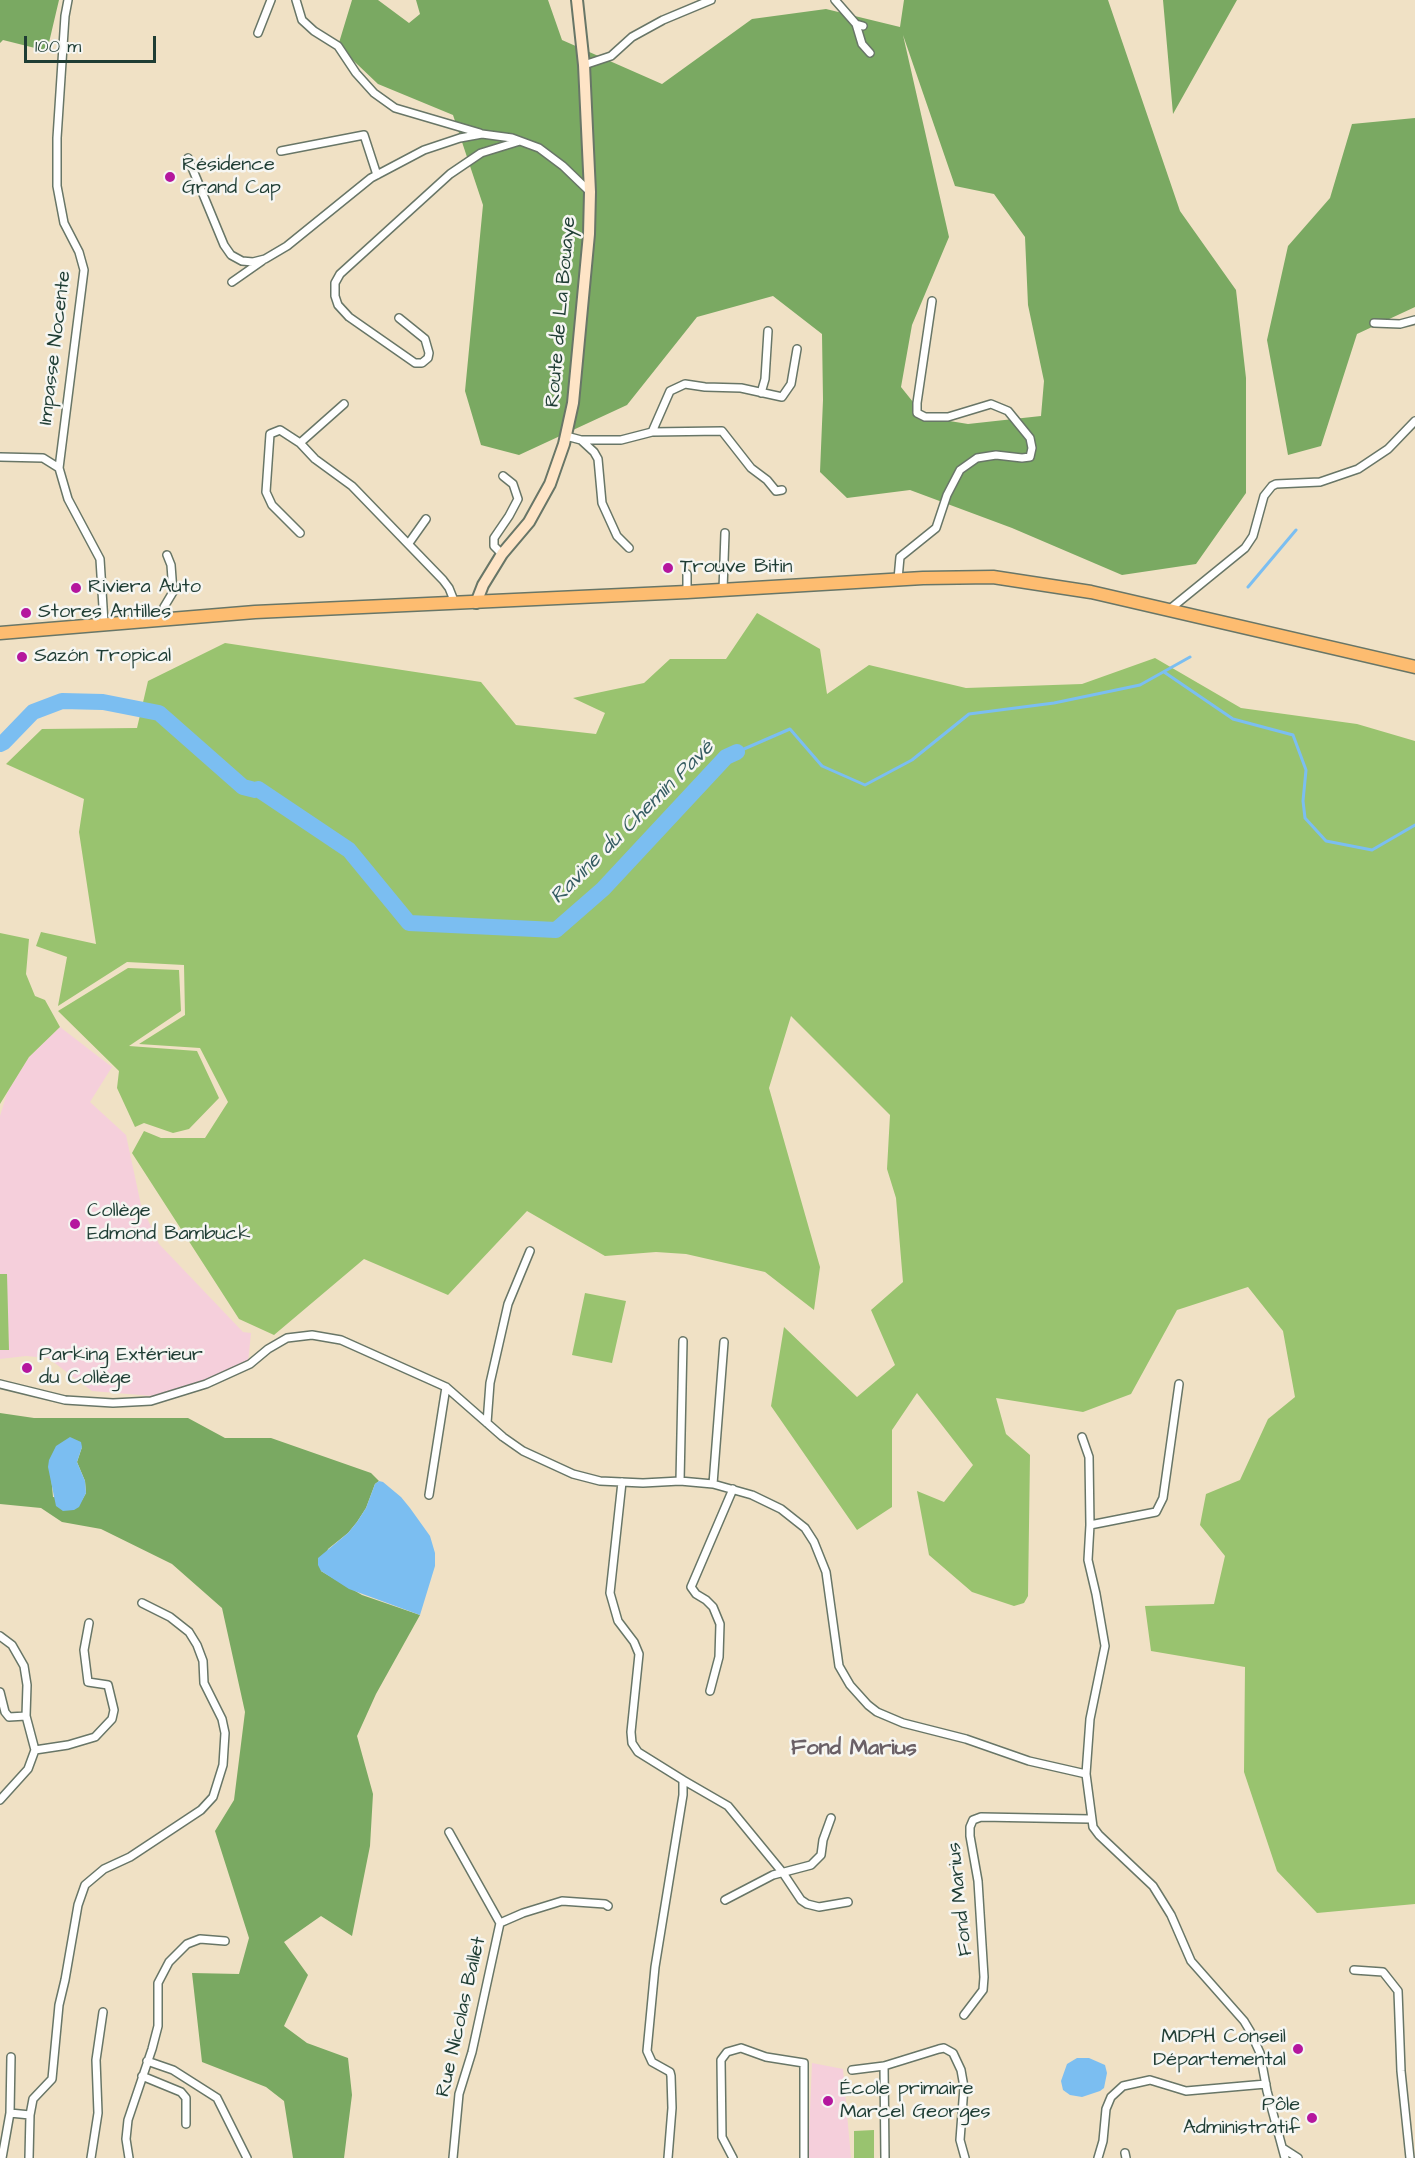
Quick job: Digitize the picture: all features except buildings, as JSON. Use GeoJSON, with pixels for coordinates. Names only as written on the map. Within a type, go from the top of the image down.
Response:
{"type":"FeatureCollection","features":[{"type":"Feature","properties":{"kind":"highway"},"geometry":{"type":"LineString","coordinates":[[0,631],[79,627],[104,623],[255,612],[476,603],[898,579],[993,577],[1092,592],[1415,667]]}},
{"type":"Feature","properties":{"kind":"main road","name":"Route de La Bouaye"},"geometry":{"type":"LineString","coordinates":[[476,603],[483,585],[502,554],[530,522],[550,484],[566,436],[573,403],[590,234],[584,65],[577,0]]}},
{"type":"Feature","properties":{"kind":"street","name":"Impasse Nocente"},"geometry":{"type":"LineString","coordinates":[[68,0],[58,127],[57,186],[64,223],[79,252],[84,270],[59,468],[68,499],[100,559],[104,623]]}},
{"type":"Feature","properties":{"kind":"street"},"geometry":{"type":"LineString","coordinates":[[258,33],[271,0]]}},
{"type":"Feature","properties":{"kind":"street"},"geometry":{"type":"LineString","coordinates":[[296,0],[302,20],[314,31],[338,46],[356,73],[395,108],[482,134],[512,138],[539,148],[563,166],[590,192]]}},
{"type":"Feature","properties":{"kind":"street"},"geometry":{"type":"LineString","coordinates":[[584,65],[612,57],[632,37],[663,20],[711,0]]}},
{"type":"Feature","properties":{"kind":"street"},"geometry":{"type":"LineString","coordinates":[[836,0],[859,25],[862,44],[870,52]]}},
{"type":"Feature","properties":{"kind":"street"},"geometry":{"type":"LineString","coordinates":[[232,282],[286,246],[377,175],[424,150],[460,138],[482,134]]}},
{"type":"Feature","properties":{"kind":"street"},"geometry":{"type":"LineString","coordinates":[[281,151],[364,135],[377,175]]}},
{"type":"Feature","properties":{"kind":"street"},"geometry":{"type":"LineString","coordinates":[[399,318],[425,339],[429,353],[428,358],[422,363],[415,363],[349,317],[338,306],[335,283],[340,274],[450,174],[481,153],[520,141]]}},
{"type":"Feature","properties":{"kind":"street"},"geometry":{"type":"LineString","coordinates":[[188,158],[217,230],[231,255],[242,261],[253,262],[267,258]]}},
{"type":"Feature","properties":{"kind":"street"},"geometry":{"type":"LineString","coordinates":[[898,579],[900,557],[936,528],[947,495],[960,470],[977,458],[996,455],[1030,457],[1032,448],[1030,438],[1008,411],[991,404],[948,417],[925,417],[917,413],[932,301]]}},
{"type":"Feature","properties":{"kind":"street"},"geometry":{"type":"LineString","coordinates":[[1374,323],[1400,324],[1415,320]]}},
{"type":"Feature","properties":{"kind":"street"},"geometry":{"type":"LineString","coordinates":[[761,393],[765,379],[768,331]]}},
{"type":"Feature","properties":{"kind":"street"},"geometry":{"type":"LineString","coordinates":[[652,432],[670,391],[685,384],[741,388],[782,397],[791,384],[797,349]]}},
{"type":"Feature","properties":{"kind":"street"},"geometry":{"type":"LineString","coordinates":[[300,443],[344,404]]}},
{"type":"Feature","properties":{"kind":"street"},"geometry":{"type":"LineString","coordinates":[[1170,609],[1245,548],[1253,536],[1264,496],[1272,486],[1320,482],[1358,469],[1388,449],[1415,421]]}},
{"type":"Feature","properties":{"kind":"street"},"geometry":{"type":"LineString","coordinates":[[300,533],[272,505],[266,492],[270,434],[280,430],[300,443],[315,459],[352,486],[409,543],[449,588],[455,603]]}},
{"type":"Feature","properties":{"kind":"street"},"geometry":{"type":"LineString","coordinates":[[566,436],[581,440],[621,440],[652,432],[722,431],[751,468],[767,480],[776,491],[782,490]]}},
{"type":"Feature","properties":{"kind":"street"},"geometry":{"type":"LineString","coordinates":[[581,440],[598,459],[602,503],[617,536],[629,548]]}},
{"type":"Feature","properties":{"kind":"street"},"geometry":{"type":"LineString","coordinates":[[0,458],[43,458],[59,468]]}},
{"type":"Feature","properties":{"kind":"street"},"geometry":{"type":"LineString","coordinates":[[502,554],[494,546],[494,537],[518,499],[513,484],[504,476]]}},
{"type":"Feature","properties":{"kind":"street"},"geometry":{"type":"LineString","coordinates":[[409,543],[426,519]]}},
{"type":"Feature","properties":{"kind":"street"},"geometry":{"type":"LineString","coordinates":[[723,590],[725,532]]}},
{"type":"Feature","properties":{"kind":"street"},"geometry":{"type":"LineString","coordinates":[[167,555],[171,565],[173,592],[164,607],[167,619]]}},
{"type":"Feature","properties":{"kind":"street"},"geometry":{"type":"LineString","coordinates":[[687,574],[687,592]]}},
{"type":"Feature","properties":{"kind":"street"},"geometry":{"type":"LineString","coordinates":[[487,1423],[490,1383],[508,1304],[530,1251]]}},
{"type":"Feature","properties":{"kind":"street"},"geometry":{"type":"LineString","coordinates":[[0,1384],[65,1400],[113,1403],[151,1401],[206,1383],[250,1364],[286,1338],[325,1336],[353,1345],[446,1387],[523,1451],[551,1465],[600,1481],[643,1484],[680,1481],[713,1484],[734,1489],[781,1509],[800,1524],[814,1542],[825,1572],[840,1666],[850,1685],[868,1705],[896,1721],[914,1727],[966,1739],[1029,1761],[1086,1774]]}},
{"type":"Feature","properties":{"kind":"street"},"geometry":{"type":"LineString","coordinates":[[680,1481],[683,1341]]}},
{"type":"Feature","properties":{"kind":"street"},"geometry":{"type":"LineString","coordinates":[[713,1484],[724,1342]]}},
{"type":"Feature","properties":{"kind":"street"},"geometry":{"type":"LineString","coordinates":[[1090,1525],[1156,1512],[1163,1498],[1179,1384]]}},
{"type":"Feature","properties":{"kind":"street"},"geometry":{"type":"LineString","coordinates":[[429,1496],[446,1387]]}},
{"type":"Feature","properties":{"kind":"street"},"geometry":{"type":"LineString","coordinates":[[1082,1437],[1089,1457],[1088,1560],[1105,1646],[1090,1719],[1086,1774],[1090,1819],[1099,1835],[1153,1886],[1171,1915],[1191,1961],[1244,2021],[1260,2053],[1285,2158]]}},
{"type":"Feature","properties":{"kind":"street"},"geometry":{"type":"LineString","coordinates":[[621,1482],[610,1593],[618,1620],[634,1642],[639,1654],[631,1732],[632,1743],[638,1752],[728,1806],[783,1873],[791,1888],[807,1904],[819,1907],[848,1902]]}},
{"type":"Feature","properties":{"kind":"street"},"geometry":{"type":"LineString","coordinates":[[710,1691],[720,1657],[720,1624],[713,1607],[696,1594],[691,1587],[734,1489]]}},
{"type":"Feature","properties":{"kind":"street"},"geometry":{"type":"LineString","coordinates":[[29,2158],[30,2115],[35,2096],[52,2079],[59,2005],[78,1905],[85,1885],[104,1869],[130,1857],[201,1810],[213,1797],[223,1765],[225,1733],[222,1719],[204,1683],[203,1661],[197,1645],[189,1632],[170,1617],[142,1603]]}},
{"type":"Feature","properties":{"kind":"street"},"geometry":{"type":"LineString","coordinates":[[35,1749],[68,1745],[95,1737],[112,1719],[114,1710],[108,1685],[88,1682],[84,1650],[89,1623]]}},
{"type":"Feature","properties":{"kind":"street"},"geometry":{"type":"LineString","coordinates":[[0,1636],[12,1645],[24,1666],[27,1685],[26,1716],[35,1749],[28,1769],[0,1800]]}},
{"type":"Feature","properties":{"kind":"street"},"geometry":{"type":"LineString","coordinates":[[0,1692],[5,1712],[9,1717],[26,1716]]}},
{"type":"Feature","properties":{"kind":"street"},"geometry":{"type":"LineString","coordinates":[[668,2158],[672,2108],[671,2076],[669,2072],[652,2062],[647,2051],[655,1967],[683,1795],[683,1780]]}},
{"type":"Feature","properties":{"kind":"street","name":"Fond Marius"},"geometry":{"type":"LineString","coordinates":[[964,2015],[983,1990],[984,1977],[978,1881],[970,1836],[970,1827],[974,1820],[981,1817],[1090,1819]]}},
{"type":"Feature","properties":{"kind":"street"},"geometry":{"type":"LineString","coordinates":[[725,1900],[758,1881],[811,1865],[820,1855],[831,1818]]}},
{"type":"Feature","properties":{"kind":"street"},"geometry":{"type":"LineString","coordinates":[[449,1832],[500,1923]]}},
{"type":"Feature","properties":{"kind":"street","name":"Rue Nicolas Ballet"},"geometry":{"type":"LineString","coordinates":[[453,2158],[459,2094],[472,2052],[500,1923],[562,1901],[608,1906]]}},
{"type":"Feature","properties":{"kind":"street"},"geometry":{"type":"LineString","coordinates":[[129,2158],[126,2139],[128,2120],[158,2026],[158,1983],[169,1962],[192,1942],[200,1939],[225,1941]]}},
{"type":"Feature","properties":{"kind":"street"},"geometry":{"type":"LineString","coordinates":[[1354,1970],[1383,1972],[1398,1991],[1401,2071],[1410,2158]]}},
{"type":"Feature","properties":{"kind":"street"},"geometry":{"type":"LineString","coordinates":[[91,2158],[98,2114],[96,2060],[103,2012]]}},
{"type":"Feature","properties":{"kind":"street"},"geometry":{"type":"LineString","coordinates":[[733,2158],[722,2137],[720,2077],[722,2056],[741,2048],[766,2057],[804,2063],[804,2158]]}},
{"type":"Feature","properties":{"kind":"street"},"geometry":{"type":"LineString","coordinates":[[852,2070],[884,2066],[939,2049],[949,2050],[955,2057],[964,2088],[960,2140],[964,2158]]}},
{"type":"Feature","properties":{"kind":"street"},"geometry":{"type":"LineString","coordinates":[[2,2158],[10,2113],[10,2057]]}},
{"type":"Feature","properties":{"kind":"street"},"geometry":{"type":"LineString","coordinates":[[147,2061],[172,2070],[217,2098],[247,2158]]}},
{"type":"Feature","properties":{"kind":"street"},"geometry":{"type":"LineString","coordinates":[[884,2066],[885,2158]]}},
{"type":"Feature","properties":{"kind":"street"},"geometry":{"type":"LineString","coordinates":[[142,2076],[181,2092],[186,2098],[186,2124]]}},
{"type":"Feature","properties":{"kind":"street"},"geometry":{"type":"LineString","coordinates":[[1098,2158],[1103,2141],[1106,2109],[1111,2097],[1123,2086],[1150,2080],[1186,2091],[1266,2084]]}},
{"type":"Feature","properties":{"kind":"street"},"geometry":{"type":"LineString","coordinates":[[10,2113],[30,2115]]}},
{"type":"Feature","properties":{"kind":"street"},"geometry":{"type":"LineString","coordinates":[[1284,2150],[1298,2158]]}},
{"type":"Feature","properties":{"kind":"shaded area","name":"Collège Edmond Bambuck"},"geometry":{"type":"Polygon","coordinates":[[[60,1027],[112,1067],[90,1102],[126,1135],[141,1205],[159,1244],[243,1332],[251,1333],[248,1363],[165,1397],[92,1391],[48,1358],[26,1356],[0,1359],[0,1116],[7,1093],[29,1057],[60,1027]]]}},
{"type":"Feature","properties":{"kind":"shaded area","name":"École primaire Marcel Georges"},"geometry":{"type":"Polygon","coordinates":[[[812,2063],[843,2069],[851,2158],[808,2158],[812,2063]]]}},
{"type":"Feature","properties":{"kind":"green space"},"geometry":{"type":"Polygon","coordinates":[[[0,0],[59,0],[47,51],[3,40],[0,43],[0,0]]]}},
{"type":"Feature","properties":{"kind":"green space"},"geometry":{"type":"Polygon","coordinates":[[[352,0],[378,0],[409,23],[420,14],[416,0],[548,0],[562,40],[662,84],[752,19],[826,9],[900,27],[904,0],[1108,0],[1180,211],[1236,290],[1246,378],[1246,493],[1196,564],[1122,575],[1012,528],[910,490],[847,498],[820,472],[823,400],[822,334],[773,296],[697,317],[627,405],[519,455],[481,445],[465,391],[483,205],[453,115],[378,84],[338,46],[352,0]],[[903,35],[949,237],[912,325],[901,387],[925,417],[968,424],[1041,416],[1044,381],[1028,305],[1025,237],[994,194],[955,186],[903,35]]]}},
{"type":"Feature","properties":{"kind":"green space"},"geometry":{"type":"Polygon","coordinates":[[[1163,0],[1237,0],[1173,114],[1163,0]]]}},
{"type":"Feature","properties":{"kind":"green space"},"geometry":{"type":"Polygon","coordinates":[[[1415,118],[1415,307],[1357,334],[1321,446],[1288,455],[1267,340],[1288,246],[1330,198],[1352,124],[1415,118]]]}},
{"type":"Feature","properties":{"kind":"green space"},"geometry":{"type":"Polygon","coordinates":[[[757,613],[820,649],[827,694],[869,665],[966,688],[1082,684],[1155,658],[1241,708],[1357,724],[1415,741],[1415,1904],[1317,1913],[1277,1871],[1244,1772],[1245,1667],[1151,1651],[1145,1606],[1214,1604],[1225,1556],[1200,1525],[1206,1494],[1240,1480],[1268,1419],[1295,1397],[1283,1331],[1248,1287],[1177,1310],[1131,1394],[1083,1412],[996,1398],[1006,1434],[1030,1455],[1028,1596],[1024,1603],[1014,1606],[972,1592],[929,1555],[917,1491],[944,1502],[973,1465],[917,1393],[892,1430],[892,1507],[857,1530],[771,1406],[784,1327],[857,1397],[895,1365],[871,1310],[903,1282],[896,1198],[887,1169],[890,1115],[791,1016],[769,1088],[820,1267],[814,1310],[765,1272],[686,1254],[656,1252],[605,1256],[527,1211],[448,1295],[364,1259],[274,1335],[239,1319],[132,1153],[144,1131],[161,1138],[205,1138],[228,1102],[200,1048],[139,1044],[185,1015],[184,965],[127,962],[58,1006],[67,957],[36,946],[41,932],[96,944],[79,832],[84,799],[6,764],[42,729],[137,728],[148,681],[225,643],[481,682],[516,725],[596,734],[605,713],[573,698],[644,683],[670,659],[726,659],[757,613]]]}},
{"type":"Feature","properties":{"kind":"green space"},"geometry":{"type":"Polygon","coordinates":[[[0,933],[29,939],[26,974],[35,996],[45,1000],[60,1027],[29,1057],[0,1104],[0,933]]]}},
{"type":"Feature","properties":{"kind":"green space"},"geometry":{"type":"Polygon","coordinates":[[[128,968],[179,970],[181,1011],[129,1046],[197,1051],[219,1098],[189,1129],[173,1133],[144,1123],[135,1127],[117,1088],[119,1071],[58,1011],[128,968]]]}},
{"type":"Feature","properties":{"kind":"green space"},"geometry":{"type":"Polygon","coordinates":[[[0,1274],[7,1274],[9,1350],[0,1350],[0,1274]]]}},
{"type":"Feature","properties":{"kind":"green space"},"geometry":{"type":"Polygon","coordinates":[[[585,1293],[626,1301],[612,1363],[572,1355],[585,1293]]]}},
{"type":"Feature","properties":{"kind":"green space"},"geometry":{"type":"Polygon","coordinates":[[[0,1413],[34,1418],[188,1418],[225,1438],[271,1438],[371,1473],[379,1481],[375,1484],[366,1508],[357,1522],[348,1533],[328,1549],[321,1571],[362,1595],[420,1615],[376,1694],[357,1736],[373,1794],[370,1846],[352,1936],[321,1916],[284,1942],[308,1975],[284,2026],[307,2043],[348,2058],[352,2095],[344,2158],[293,2158],[284,2101],[266,2087],[202,2062],[192,1973],[239,1974],[249,1938],[215,1831],[234,1800],[245,1712],[222,1608],[172,1564],[101,1529],[62,1522],[41,1508],[0,1504],[0,1413]],[[82,1447],[51,1475],[53,1497],[82,1500],[86,1493],[85,1481],[77,1462],[82,1447]]]}},
{"type":"Feature","properties":{"kind":"green space"},"geometry":{"type":"Polygon","coordinates":[[[874,2130],[874,2158],[854,2158],[854,2131],[874,2130]]]}},
{"type":"Feature","properties":{"kind":"water"},"geometry":{"type":"Polygon","coordinates":[[[70,1437],[81,1442],[82,1447],[77,1462],[85,1481],[86,1493],[79,1507],[63,1511],[56,1506],[48,1467],[56,1446],[70,1437]]]}},
{"type":"Feature","properties":{"kind":"water"},"geometry":{"type":"Polygon","coordinates":[[[379,1481],[401,1497],[430,1536],[435,1553],[435,1566],[420,1615],[349,1589],[321,1571],[318,1565],[318,1558],[348,1533],[357,1522],[366,1508],[375,1484],[379,1481]]]}},
{"type":"Feature","properties":{"kind":"water"},"geometry":{"type":"Polygon","coordinates":[[[1077,2058],[1089,2058],[1105,2065],[1107,2073],[1104,2088],[1082,2097],[1070,2095],[1063,2090],[1061,2081],[1067,2064],[1077,2058]]]}},
{"type":"Feature","properties":{"kind":"waterway"},"geometry":{"type":"LineString","coordinates":[[1248,587],[1296,530]]}},
{"type":"Feature","properties":{"kind":"waterway","name":"Ravine du Chemin Pavé"},"geometry":{"type":"LineString","coordinates":[[737,752],[790,729],[822,766],[865,785],[912,760],[969,714],[1054,703],[1140,685],[1190,657]]}},
{"type":"Feature","properties":{"kind":"waterway","name":"Ravine du Chemin Pavé"},"geometry":{"type":"LineString","coordinates":[[1164,672],[1233,719],[1293,735],[1306,770],[1303,801],[1305,818],[1326,841],[1372,850],[1415,825]]}},
{"type":"Feature","properties":{"kind":"waterway","name":"Ravine du Chemin Pavé"},"geometry":{"type":"LineString","coordinates":[[0,744],[33,712],[62,701],[103,702],[159,713],[243,787],[258,789],[349,850],[409,923],[556,930],[603,889],[726,757],[737,752]]}},
{"type":"Feature","properties":{"kind":"place","name":"Résidence Grand Cap"},"geometry":{"type":"Point","coordinates":[170,177]}},
{"type":"Feature","properties":{"kind":"place","name":"Trouve Bitin"},"geometry":{"type":"Point","coordinates":[668,568]}},
{"type":"Feature","properties":{"kind":"place","name":"Riviera Auto"},"geometry":{"type":"Point","coordinates":[76,588]}},
{"type":"Feature","properties":{"kind":"place","name":"Stores Antilles"},"geometry":{"type":"Point","coordinates":[26,613]}},
{"type":"Feature","properties":{"kind":"place","name":"Sazón Tropical"},"geometry":{"type":"Point","coordinates":[22,657]}},
{"type":"Feature","properties":{"kind":"place","name":"Collège Edmond Bambuck"},"geometry":{"type":"Point","coordinates":[75,1224]}},
{"type":"Feature","properties":{"kind":"place","name":"Parking Extérieur du Collège"},"geometry":{"type":"Point","coordinates":[27,1368]}},
{"type":"Feature","properties":{"kind":"place","name":"MDPH Conseil Départemental"},"geometry":{"type":"Point","coordinates":[1298,2049]}},
{"type":"Feature","properties":{"kind":"place","name":"École primaire Marcel Georges"},"geometry":{"type":"Point","coordinates":[828,2101]}},
{"type":"Feature","properties":{"kind":"place","name":"Pôle Administratif"},"geometry":{"type":"Point","coordinates":[1312,2118]}},
{"type":"Feature","properties":{"kind":"district","name":"Fond Marius"},"geometry":{"type":"Point","coordinates":[854,1749]}}]}
